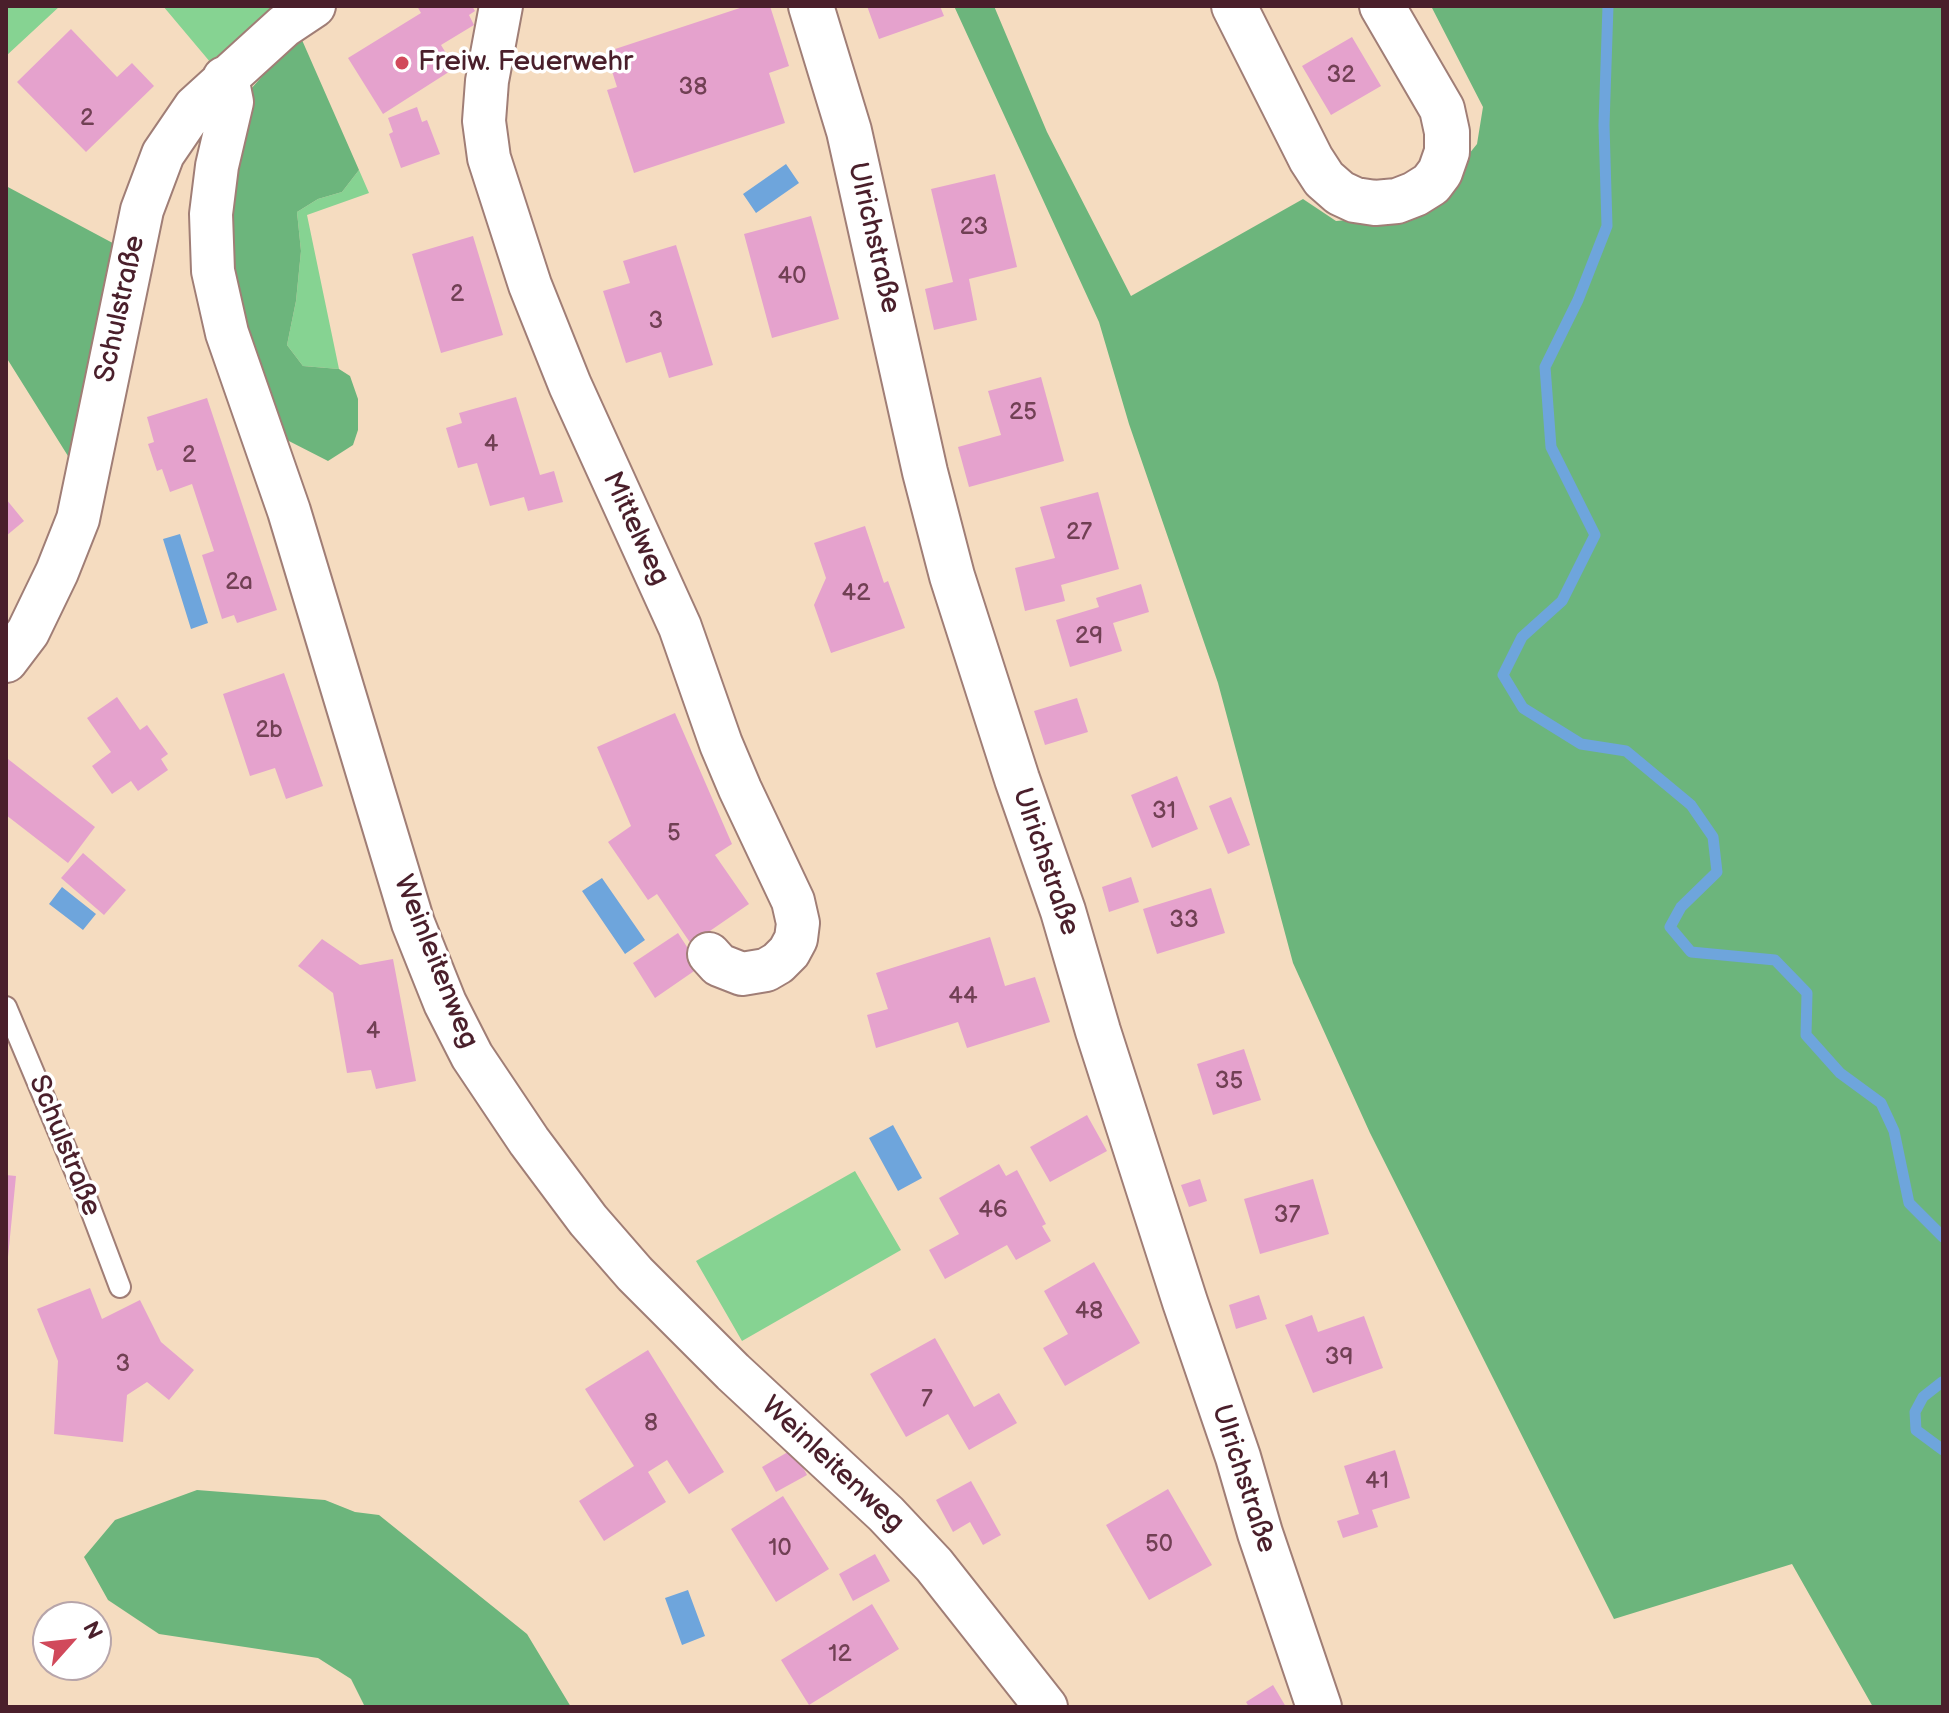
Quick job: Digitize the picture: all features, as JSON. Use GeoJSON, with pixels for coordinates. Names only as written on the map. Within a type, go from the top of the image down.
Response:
{"type":"FeatureCollection","features":[{"type":"Feature","properties":{"kind":"street","name":"Schulstraße"},"geometry":{"type":"LineString","coordinates":[[6,661],[28,632],[78,519],[142,210],[163,154],[195,107],[224,78],[284,26],[314,6]]}},
{"type":"Feature","properties":{"kind":"street","name":"Mittelweg"},"geometry":{"type":"LineString","coordinates":[[501,6],[487,81],[484,121],[489,158],[530,285],[570,385],[680,627],[721,744],[793,901],[798,923],[796,939],[789,952],[766,970],[742,974],[719,965],[709,954]]}},
{"type":"Feature","properties":{"kind":"street","name":"Ulrichstraße"},"geometry":{"type":"LineString","coordinates":[[811,6],[849,131],[921,456],[952,576],[1063,911],[1185,1302],[1319,1707]]}},
{"type":"Feature","properties":{"kind":"street"},"geometry":{"type":"LineString","coordinates":[[1234,6],[1324,179],[1340,193],[1355,200],[1375,203],[1397,201],[1431,184],[1440,172],[1447,142],[1442,109],[1382,6]]}},
{"type":"Feature","properties":{"kind":"street","name":"Weinleitenweg"},"geometry":{"type":"LineString","coordinates":[[224,78],[232,102],[217,166],[211,214],[213,271],[227,333],[289,511],[413,923],[445,1003],[472,1056],[529,1141],[598,1231],[635,1274],[711,1350],[925,1555],[1046,1707]]}},
{"type":"Feature","properties":{"kind":"lane","name":"Schulstraße"},"geometry":{"type":"LineString","coordinates":[[6,1007],[120,1287]]}},
{"type":"Feature","properties":{"kind":"green space"},"geometry":{"type":"Polygon","coordinates":[[[6,6],[60,6],[6,56],[6,6]]]}},
{"type":"Feature","properties":{"kind":"green space"},"geometry":{"type":"Polygon","coordinates":[[[163,6],[285,6],[216,69],[163,6]]]}},
{"type":"Feature","properties":{"kind":"green space"},"geometry":{"type":"Polygon","coordinates":[[[954,6],[994,6],[1047,132],[1131,296],[1303,199],[1336,221],[1371,218],[1440,190],[1477,144],[1483,107],[1431,6],[1943,6],[1943,1707],[1873,1707],[1792,1564],[1614,1619],[1370,1133],[1293,963],[1218,683],[1129,424],[1099,322],[954,6]]]}},
{"type":"Feature","properties":{"kind":"green space"},"geometry":{"type":"Polygon","coordinates":[[[302,40],[359,170],[342,192],[318,199],[297,212],[301,251],[296,301],[287,345],[303,366],[339,369],[350,376],[358,399],[358,430],[353,445],[328,461],[283,438],[221,265],[250,90],[273,64],[302,40]]]}},
{"type":"Feature","properties":{"kind":"green space"},"geometry":{"type":"Polygon","coordinates":[[[359,170],[369,193],[307,215],[339,369],[303,366],[287,345],[296,301],[301,251],[297,212],[318,199],[342,192],[359,170]]]}},
{"type":"Feature","properties":{"kind":"green space"},"geometry":{"type":"Polygon","coordinates":[[[6,186],[122,248],[78,472],[6,357],[6,186]]]}},
{"type":"Feature","properties":{"kind":"green space"},"geometry":{"type":"Polygon","coordinates":[[[855,1171],[901,1250],[742,1341],[696,1261],[855,1171]]]}},
{"type":"Feature","properties":{"kind":"green space"},"geometry":{"type":"Polygon","coordinates":[[[197,1490],[325,1500],[355,1512],[379,1515],[527,1634],[571,1707],[365,1707],[351,1679],[318,1658],[159,1634],[108,1600],[84,1557],[115,1520],[197,1490]]]}},
{"type":"Feature","properties":{"kind":"water"},"geometry":{"type":"Polygon","coordinates":[[[786,164],[799,183],[756,213],[743,194],[786,164]]]}},
{"type":"Feature","properties":{"kind":"water"},"geometry":{"type":"Polygon","coordinates":[[[180,534],[208,623],[191,629],[163,539],[180,534]]]}},
{"type":"Feature","properties":{"kind":"water"},"geometry":{"type":"Polygon","coordinates":[[[602,878],[645,940],[625,954],[582,891],[602,878]]]}},
{"type":"Feature","properties":{"kind":"water"},"geometry":{"type":"Polygon","coordinates":[[[62,887],[96,914],[83,930],[49,904],[62,887]]]}},
{"type":"Feature","properties":{"kind":"water"},"geometry":{"type":"Polygon","coordinates":[[[893,1125],[922,1178],[898,1191],[869,1138],[893,1125]]]}},
{"type":"Feature","properties":{"kind":"water"},"geometry":{"type":"Polygon","coordinates":[[[688,1590],[705,1636],[682,1645],[665,1598],[688,1590]]]}},
{"type":"Feature","properties":{"kind":"building","name":"Freiw. Feuerwehr"},"geometry":{"type":"Polygon","coordinates":[[[417,6],[472,6],[475,11],[469,15],[474,25],[441,45],[455,68],[383,114],[348,58],[421,13],[417,6]]]}},
{"type":"Feature","properties":{"kind":"building"},"geometry":{"type":"Polygon","coordinates":[[[746,6],[770,6],[789,66],[769,73],[785,123],[634,173],[607,90],[617,87],[606,52],[746,6]]]}},
{"type":"Feature","properties":{"kind":"building"},"geometry":{"type":"Polygon","coordinates":[[[867,6],[940,6],[944,16],[879,39],[867,6]]]}},
{"type":"Feature","properties":{"kind":"building"},"geometry":{"type":"Polygon","coordinates":[[[71,29],[117,77],[132,63],[154,86],[86,152],[17,82],[71,29]]]}},
{"type":"Feature","properties":{"kind":"building"},"geometry":{"type":"Polygon","coordinates":[[[1352,37],[1381,86],[1331,115],[1302,66],[1352,37]]]}},
{"type":"Feature","properties":{"kind":"building"},"geometry":{"type":"Polygon","coordinates":[[[417,107],[422,122],[427,120],[440,154],[401,168],[389,134],[393,132],[388,118],[417,107]]]}},
{"type":"Feature","properties":{"kind":"building"},"geometry":{"type":"Polygon","coordinates":[[[995,174],[1017,267],[969,279],[977,320],[934,330],[925,289],[953,282],[931,189],[995,174]]]}},
{"type":"Feature","properties":{"kind":"building"},"geometry":{"type":"Polygon","coordinates":[[[811,216],[839,319],[772,338],[744,234],[811,216]]]}},
{"type":"Feature","properties":{"kind":"building"},"geometry":{"type":"Polygon","coordinates":[[[473,236],[503,335],[441,353],[412,254],[473,236]]]}},
{"type":"Feature","properties":{"kind":"building"},"geometry":{"type":"Polygon","coordinates":[[[676,245],[713,365],[669,378],[661,352],[626,363],[603,291],[630,283],[623,261],[676,245]]]}},
{"type":"Feature","properties":{"kind":"building"},"geometry":{"type":"Polygon","coordinates":[[[1041,377],[1064,461],[969,487],[958,447],[1001,435],[988,391],[1041,377]]]}},
{"type":"Feature","properties":{"kind":"building"},"geometry":{"type":"Polygon","coordinates":[[[516,397],[540,475],[554,471],[563,502],[528,511],[524,497],[490,506],[477,463],[458,468],[446,428],[462,423],[459,413],[516,397]]]}},
{"type":"Feature","properties":{"kind":"building"},"geometry":{"type":"Polygon","coordinates":[[[207,398],[277,610],[237,623],[234,615],[222,619],[202,555],[214,551],[192,484],[170,492],[162,469],[157,471],[148,444],[154,442],[147,417],[207,398]]]}},
{"type":"Feature","properties":{"kind":"building"},"geometry":{"type":"Polygon","coordinates":[[[1098,492],[1119,569],[1061,585],[1065,601],[1025,611],[1015,568],[1055,558],[1040,507],[1098,492]]]}},
{"type":"Feature","properties":{"kind":"building"},"geometry":{"type":"Polygon","coordinates":[[[6,499],[24,521],[6,536],[6,499]]]}},
{"type":"Feature","properties":{"kind":"building"},"geometry":{"type":"Polygon","coordinates":[[[865,526],[884,583],[888,581],[905,628],[831,653],[814,605],[826,578],[814,543],[865,526]]]}},
{"type":"Feature","properties":{"kind":"building"},"geometry":{"type":"Polygon","coordinates":[[[1141,584],[1149,612],[1113,623],[1122,651],[1070,667],[1056,620],[1099,607],[1096,598],[1141,584]]]}},
{"type":"Feature","properties":{"kind":"building"},"geometry":{"type":"Polygon","coordinates":[[[284,673],[323,786],[286,799],[275,768],[250,776],[223,694],[284,673]]]}},
{"type":"Feature","properties":{"kind":"building"},"geometry":{"type":"Polygon","coordinates":[[[117,697],[140,730],[147,725],[168,754],[161,759],[168,770],[138,791],[131,781],[112,794],[92,766],[111,752],[87,718],[117,697]]]}},
{"type":"Feature","properties":{"kind":"building"},"geometry":{"type":"Polygon","coordinates":[[[1077,698],[1088,732],[1045,745],[1034,711],[1077,698]]]}},
{"type":"Feature","properties":{"kind":"building"},"geometry":{"type":"Polygon","coordinates":[[[675,713],[732,844],[715,855],[749,904],[691,944],[657,894],[648,900],[608,842],[631,826],[597,747],[675,713]]]}},
{"type":"Feature","properties":{"kind":"building"},"geometry":{"type":"Polygon","coordinates":[[[8,759],[95,827],[68,863],[6,815],[8,759]]]}},
{"type":"Feature","properties":{"kind":"building"},"geometry":{"type":"Polygon","coordinates":[[[1177,776],[1198,829],[1152,848],[1131,795],[1177,776]]]}},
{"type":"Feature","properties":{"kind":"building"},"geometry":{"type":"Polygon","coordinates":[[[1231,797],[1250,845],[1228,854],[1209,806],[1231,797]]]}},
{"type":"Feature","properties":{"kind":"building"},"geometry":{"type":"Polygon","coordinates":[[[83,853],[126,890],[104,915],[61,878],[83,853]]]}},
{"type":"Feature","properties":{"kind":"building"},"geometry":{"type":"Polygon","coordinates":[[[1131,877],[1139,902],[1109,912],[1102,887],[1131,877]]]}},
{"type":"Feature","properties":{"kind":"building"},"geometry":{"type":"Polygon","coordinates":[[[1211,888],[1225,933],[1157,954],[1143,909],[1211,888]]]}},
{"type":"Feature","properties":{"kind":"building"},"geometry":{"type":"Polygon","coordinates":[[[678,933],[700,967],[655,998],[633,963],[678,933]]]}},
{"type":"Feature","properties":{"kind":"building"},"geometry":{"type":"Polygon","coordinates":[[[990,937],[1005,986],[1035,977],[1050,1022],[967,1048],[958,1022],[876,1048],[867,1015],[888,1009],[876,973],[990,937]]]}},
{"type":"Feature","properties":{"kind":"building"},"geometry":{"type":"Polygon","coordinates":[[[322,939],[360,965],[393,959],[416,1081],[376,1089],[371,1070],[347,1073],[333,993],[298,966],[322,939]]]}},
{"type":"Feature","properties":{"kind":"building"},"geometry":{"type":"Polygon","coordinates":[[[1244,1049],[1261,1100],[1213,1115],[1197,1064],[1244,1049]]]}},
{"type":"Feature","properties":{"kind":"building"},"geometry":{"type":"Polygon","coordinates":[[[1087,1115],[1107,1151],[1050,1182],[1030,1147],[1087,1115]]]}},
{"type":"Feature","properties":{"kind":"building"},"geometry":{"type":"Polygon","coordinates":[[[999,1164],[1006,1176],[1017,1170],[1046,1224],[1042,1226],[1051,1241],[1016,1260],[1007,1245],[945,1279],[929,1250],[959,1234],[939,1198],[999,1164]]]}},
{"type":"Feature","properties":{"kind":"building"},"geometry":{"type":"Polygon","coordinates":[[[6,1175],[16,1176],[8,1257],[6,1257],[6,1175]]]}},
{"type":"Feature","properties":{"kind":"building"},"geometry":{"type":"Polygon","coordinates":[[[1200,1179],[1207,1201],[1189,1207],[1181,1185],[1200,1179]]]}},
{"type":"Feature","properties":{"kind":"building"},"geometry":{"type":"Polygon","coordinates":[[[1313,1179],[1329,1234],[1260,1254],[1244,1199],[1313,1179]]]}},
{"type":"Feature","properties":{"kind":"building"},"geometry":{"type":"Polygon","coordinates":[[[1094,1262],[1140,1343],[1065,1386],[1043,1348],[1068,1334],[1044,1291],[1094,1262]]]}},
{"type":"Feature","properties":{"kind":"building"},"geometry":{"type":"Polygon","coordinates":[[[90,1288],[102,1319],[140,1300],[161,1342],[194,1370],[169,1400],[147,1382],[127,1395],[123,1442],[54,1434],[58,1361],[37,1309],[90,1288]]]}},
{"type":"Feature","properties":{"kind":"building"},"geometry":{"type":"Polygon","coordinates":[[[1259,1295],[1267,1319],[1236,1329],[1229,1305],[1259,1295]]]}},
{"type":"Feature","properties":{"kind":"building"},"geometry":{"type":"Polygon","coordinates":[[[1312,1315],[1318,1332],[1364,1316],[1383,1368],[1313,1393],[1285,1325],[1312,1315]]]}},
{"type":"Feature","properties":{"kind":"building"},"geometry":{"type":"Polygon","coordinates":[[[935,1338],[974,1407],[999,1393],[1017,1423],[969,1450],[948,1414],[906,1437],[870,1374],[935,1338]]]}},
{"type":"Feature","properties":{"kind":"building"},"geometry":{"type":"Polygon","coordinates":[[[648,1350],[724,1472],[689,1494],[667,1460],[648,1472],[666,1502],[604,1541],[579,1501],[634,1466],[585,1389],[648,1350]]]}},
{"type":"Feature","properties":{"kind":"building"},"geometry":{"type":"Polygon","coordinates":[[[793,1449],[807,1475],[776,1492],[762,1467],[793,1449]]]}},
{"type":"Feature","properties":{"kind":"building"},"geometry":{"type":"Polygon","coordinates":[[[1395,1450],[1410,1498],[1372,1510],[1378,1527],[1343,1538],[1337,1521],[1359,1514],[1344,1466],[1395,1450]]]}},
{"type":"Feature","properties":{"kind":"building"},"geometry":{"type":"Polygon","coordinates":[[[971,1481],[1001,1535],[983,1545],[970,1522],[953,1532],[936,1500],[971,1481]]]}},
{"type":"Feature","properties":{"kind":"building"},"geometry":{"type":"Polygon","coordinates":[[[1168,1489],[1212,1565],[1149,1600],[1106,1525],[1168,1489]]]}},
{"type":"Feature","properties":{"kind":"building"},"geometry":{"type":"Polygon","coordinates":[[[783,1496],[829,1569],[776,1602],[731,1529],[783,1496]]]}},
{"type":"Feature","properties":{"kind":"building"},"geometry":{"type":"Polygon","coordinates":[[[875,1554],[890,1581],[853,1601],[839,1574],[875,1554]]]}},
{"type":"Feature","properties":{"kind":"building"},"geometry":{"type":"Polygon","coordinates":[[[872,1604],[899,1649],[809,1705],[781,1660],[872,1604]]]}},
{"type":"Feature","properties":{"kind":"building"},"geometry":{"type":"Polygon","coordinates":[[[1273,1685],[1286,1707],[1249,1707],[1246,1702],[1273,1685]]]}},
{"type":"Feature","properties":{"kind":"waterway"},"geometry":{"type":"LineString","coordinates":[[1608,6],[1604,125],[1607,226],[1578,300],[1545,367],[1551,447],[1595,535],[1562,601],[1522,637],[1503,675],[1523,708],[1581,744],[1626,751],[1691,805],[1713,837],[1717,872],[1681,907],[1670,927],[1691,952],[1775,960],[1807,993],[1806,1035],[1840,1073],[1881,1103],[1894,1131],[1909,1203],[1943,1237]]}},
{"type":"Feature","properties":{"kind":"waterway"},"geometry":{"type":"LineString","coordinates":[[1942,1382],[1923,1397],[1915,1412],[1916,1430],[1943,1450]]}},
{"type":"Feature","properties":{"kind":"place","name":"Freiw. Feuerwehr"},"geometry":{"type":"Point","coordinates":[402,63]}}]}
